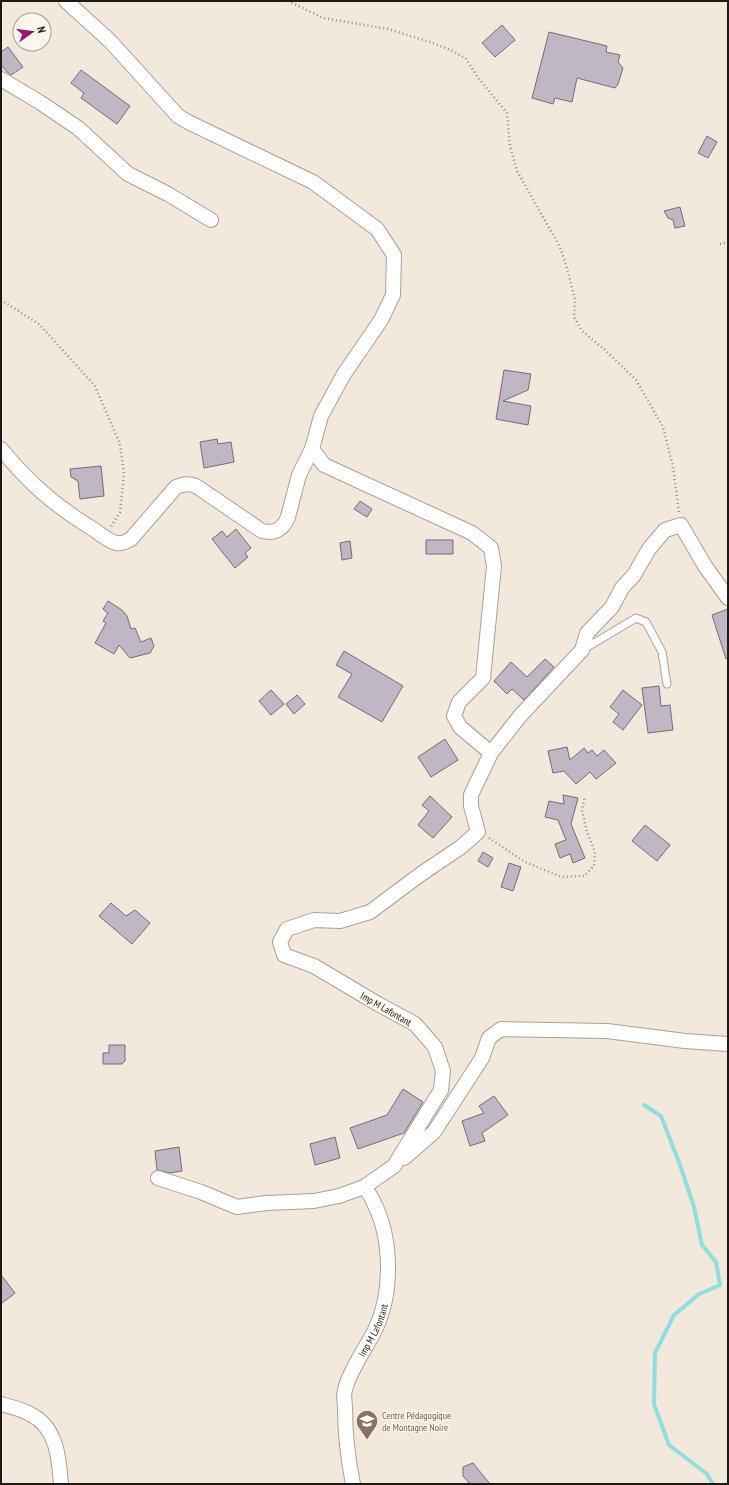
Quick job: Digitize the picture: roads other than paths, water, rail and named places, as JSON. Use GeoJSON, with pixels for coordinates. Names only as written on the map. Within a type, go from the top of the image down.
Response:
{"type":"FeatureCollection","features":[{"type":"Feature","properties":{"kind":"street"},"geometry":{"type":"LineString","coordinates":[[1,449],[40,492],[72,516],[105,537],[118,543],[131,539],[176,488],[184,484],[196,486],[262,531],[268,532],[278,530],[285,524],[288,517],[299,475],[312,449],[322,416],[344,374],[381,320],[393,295],[394,255],[378,229],[313,182],[178,116],[110,41],[66,1]]}},
{"type":"Feature","properties":{"kind":"street"},"geometry":{"type":"LineString","coordinates":[[1,79],[41,103],[78,128],[128,174],[168,194],[211,220]]}},
{"type":"Feature","properties":{"kind":"street"},"geometry":{"type":"LineString","coordinates":[[312,449],[324,465],[472,533],[491,548],[494,566],[483,678],[459,702],[454,716],[460,727],[491,753],[520,716],[582,650],[588,633],[612,607],[622,588],[634,576],[649,549],[665,530],[681,525],[704,566],[728,598]]}},
{"type":"Feature","properties":{"kind":"street","name":"Imp M Lafontant"},"geometry":{"type":"LineString","coordinates":[[353,1484],[345,1425],[344,1390],[350,1375],[376,1328],[386,1296],[388,1255],[385,1233],[374,1202],[364,1187],[394,1166],[441,1090],[443,1071],[435,1047],[415,1024],[314,966],[284,955],[280,942],[287,929],[314,920],[340,921],[370,912],[421,874],[461,847],[478,832],[471,806],[471,795],[491,753]]}},
{"type":"Feature","properties":{"kind":"street"},"geometry":{"type":"LineString","coordinates":[[394,1166],[434,1132],[482,1058],[489,1038],[501,1029],[607,1031],[685,1041],[728,1044]]}},
{"type":"Feature","properties":{"kind":"street"},"geometry":{"type":"LineString","coordinates":[[158,1178],[201,1192],[237,1208],[266,1203],[314,1201],[339,1196],[364,1187]]}},
{"type":"Feature","properties":{"kind":"street"},"geometry":{"type":"LineString","coordinates":[[1,1404],[31,1414],[45,1424],[54,1439],[61,1484]]}},
{"type":"Feature","properties":{"kind":"lane"},"geometry":{"type":"LineString","coordinates":[[582,650],[636,618],[646,622],[662,652],[667,684]]}},
{"type":"Feature","properties":{"kind":"waterway"},"geometry":{"type":"LineString","coordinates":[[644,1105],[661,1116],[694,1207],[702,1245],[716,1262],[720,1285],[699,1294],[674,1315],[655,1353],[654,1404],[669,1445],[707,1474],[713,1484]]}},
{"type":"Feature","properties":{"kind":"place","name":"Centre Pédagogique de Montagne Noire"},"geometry":{"type":"Point","coordinates":[367,1440]}}]}
